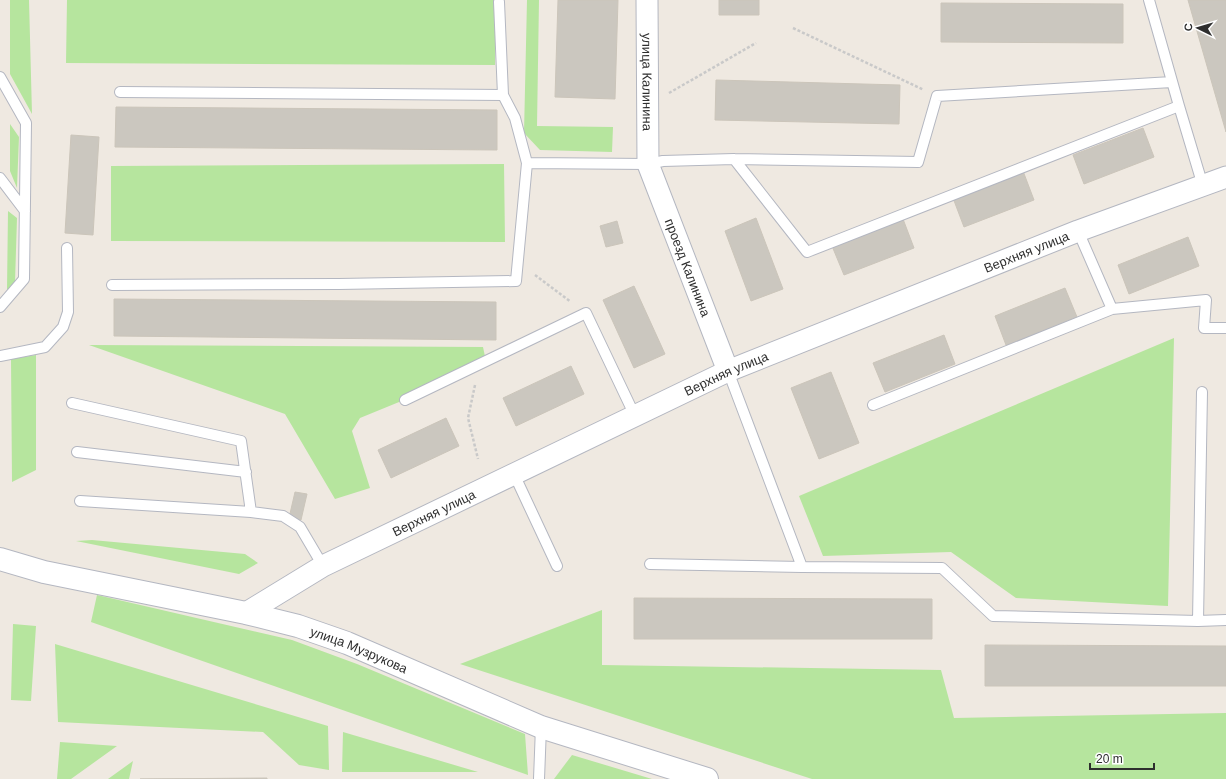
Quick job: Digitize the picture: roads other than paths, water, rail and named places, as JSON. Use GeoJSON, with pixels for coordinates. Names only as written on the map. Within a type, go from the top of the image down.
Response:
{"type":"FeatureCollection","features":[{"type":"Feature","properties":{"kind":"street","name":"улица Калинина"},"geometry":{"type":"LineString","coordinates":[[648,0],[648,164]]}},
{"type":"Feature","properties":{"kind":"street","name":"проезд Калинина"},"geometry":{"type":"LineString","coordinates":[[648,164],[728,371]]}},
{"type":"Feature","properties":{"kind":"street","name":"Верхняя улица"},"geometry":{"type":"LineString","coordinates":[[246,613],[323,566],[728,371],[1078,231],[1226,178]]}},
{"type":"Feature","properties":{"kind":"street","name":"улица Музрукова"},"geometry":{"type":"LineString","coordinates":[[0,559],[44,572],[246,613],[298,626],[347,643],[540,727],[707,779]]}},
{"type":"Feature","properties":{"kind":"lane"},"geometry":{"type":"LineString","coordinates":[[1149,0],[1203,186]]}},
{"type":"Feature","properties":{"kind":"lane"},"geometry":{"type":"LineString","coordinates":[[112,284],[340,284],[516,281],[527,163],[515,118],[503,95],[500,2]]}},
{"type":"Feature","properties":{"kind":"lane"},"geometry":{"type":"LineString","coordinates":[[0,77],[26,123],[24,280],[0,307]]}},
{"type":"Feature","properties":{"kind":"lane"},"geometry":{"type":"LineString","coordinates":[[527,163],[648,164],[734,159],[918,162],[937,96],[1172,82]]}},
{"type":"Feature","properties":{"kind":"lane"},"geometry":{"type":"LineString","coordinates":[[120,92],[503,95]]}},
{"type":"Feature","properties":{"kind":"lane"},"geometry":{"type":"LineString","coordinates":[[734,159],[807,252],[1179,106]]}},
{"type":"Feature","properties":{"kind":"lane"},"geometry":{"type":"LineString","coordinates":[[0,178],[25,211]]}},
{"type":"Feature","properties":{"kind":"lane"},"geometry":{"type":"LineString","coordinates":[[1078,231],[1112,308]]}},
{"type":"Feature","properties":{"kind":"lane"},"geometry":{"type":"LineString","coordinates":[[0,356],[46,347],[63,328],[68,312],[67,248]]}},
{"type":"Feature","properties":{"kind":"lane"},"geometry":{"type":"LineString","coordinates":[[873,405],[1112,308],[1206,300],[1204,328],[1226,328]]}},
{"type":"Feature","properties":{"kind":"lane"},"geometry":{"type":"LineString","coordinates":[[405,400],[586,313],[635,416]]}},
{"type":"Feature","properties":{"kind":"lane"},"geometry":{"type":"LineString","coordinates":[[728,371],[802,567]]}},
{"type":"Feature","properties":{"kind":"lane"},"geometry":{"type":"LineString","coordinates":[[1198,621],[1202,392]]}},
{"type":"Feature","properties":{"kind":"lane"},"geometry":{"type":"LineString","coordinates":[[72,403],[241,441],[251,512]]}},
{"type":"Feature","properties":{"kind":"lane"},"geometry":{"type":"LineString","coordinates":[[77,452],[246,472]]}},
{"type":"Feature","properties":{"kind":"lane"},"geometry":{"type":"LineString","coordinates":[[514,474],[557,566]]}},
{"type":"Feature","properties":{"kind":"lane"},"geometry":{"type":"LineString","coordinates":[[80,501],[251,512],[283,516],[300,527],[323,566]]}},
{"type":"Feature","properties":{"kind":"lane"},"geometry":{"type":"LineString","coordinates":[[650,564],[942,568],[993,616],[1198,621],[1226,620]]}},
{"type":"Feature","properties":{"kind":"lane"},"geometry":{"type":"LineString","coordinates":[[539,779],[540,727]]}}]}
